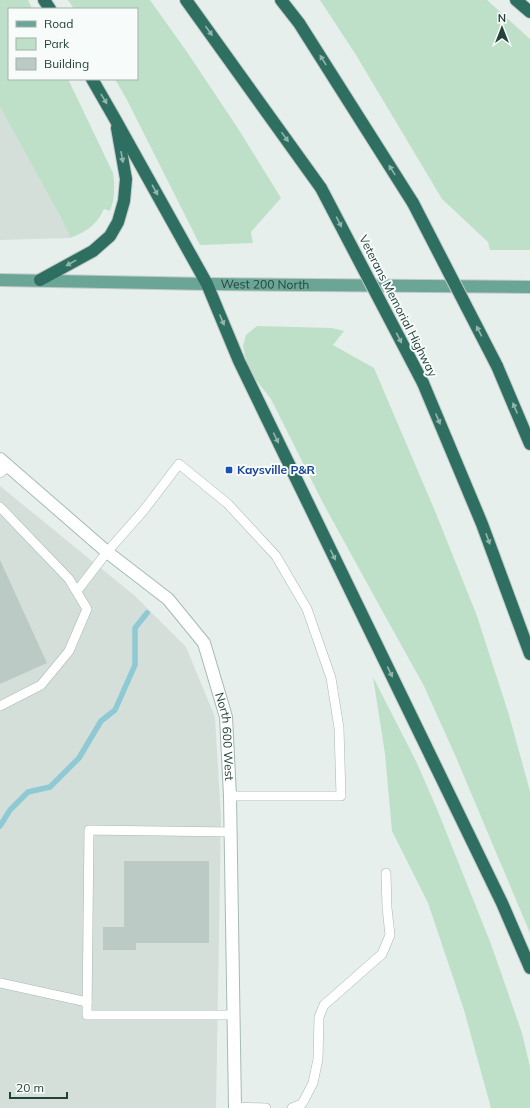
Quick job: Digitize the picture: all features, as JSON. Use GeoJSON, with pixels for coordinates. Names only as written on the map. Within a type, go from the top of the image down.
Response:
{"type":"FeatureCollection","features":[{"type":"Feature","properties":{"kind":"highway","name":"Veterans Memorial Highway"},"geometry":{"type":"LineString","coordinates":[[186,0],[321,188],[423,383],[482,524],[530,654]]}},
{"type":"Feature","properties":{"kind":"highway"},"geometry":{"type":"LineString","coordinates":[[281,0],[299,23],[413,203],[497,366],[530,444]]}},
{"type":"Feature","properties":{"kind":"highway"},"geometry":{"type":"LineString","coordinates":[[516,0],[530,12]]}},
{"type":"Feature","properties":{"kind":"highway"},"geometry":{"type":"LineString","coordinates":[[93,80],[116,119],[207,284],[239,361],[502,903],[530,968]]}},
{"type":"Feature","properties":{"kind":"highway"},"geometry":{"type":"LineString","coordinates":[[40,280],[93,251],[110,236],[118,222],[124,201],[126,179],[116,119]]}},
{"type":"Feature","properties":{"kind":"main road","name":"West 200 North"},"geometry":{"type":"LineString","coordinates":[[0,280],[207,284],[530,287]]}},
{"type":"Feature","properties":{"kind":"street","name":"North 600 West"},"geometry":{"type":"LineString","coordinates":[[3,466],[107,552],[168,598],[204,643],[226,717],[230,796],[235,1108]]}},
{"type":"Feature","properties":{"kind":"lane"},"geometry":{"type":"LineString","coordinates":[[77,591],[107,552],[144,510],[178,464],[228,504],[276,556],[307,609],[331,678],[339,728],[341,796],[230,796]]}},
{"type":"Feature","properties":{"kind":"lane"},"geometry":{"type":"LineString","coordinates":[[0,507],[69,579],[87,609],[69,651],[40,685],[0,706]]}},
{"type":"Feature","properties":{"kind":"lane"},"geometry":{"type":"LineString","coordinates":[[230,832],[89,830],[87,1015],[233,1015]]}},
{"type":"Feature","properties":{"kind":"lane"},"geometry":{"type":"LineString","coordinates":[[292,1108],[302,1104],[313,1083],[318,1059],[319,1018],[324,1006],[382,954],[390,935],[387,908],[386,873]]}},
{"type":"Feature","properties":{"kind":"lane"},"geometry":{"type":"LineString","coordinates":[[0,983],[87,1002]]}},
{"type":"Feature","properties":{"kind":"lane"},"geometry":{"type":"LineString","coordinates":[[235,1108],[266,1108]]}},
{"type":"Feature","properties":{"kind":"shaded area"},"geometry":{"type":"Polygon","coordinates":[[[0,107],[61,218],[70,238],[0,240],[0,107]]]}},
{"type":"Feature","properties":{"kind":"shaded area"},"geometry":{"type":"Polygon","coordinates":[[[0,486],[135,596],[186,647],[215,717],[221,817],[216,1108],[0,1108],[0,486]]]}},
{"type":"Feature","properties":{"kind":"green space"},"geometry":{"type":"Polygon","coordinates":[[[0,0],[28,0],[32,8],[8,8],[8,80],[68,80],[113,173],[114,192],[110,211],[104,209],[94,224],[81,233],[70,238],[61,218],[0,107],[0,0]]]}},
{"type":"Feature","properties":{"kind":"green space"},"geometry":{"type":"Polygon","coordinates":[[[68,0],[150,0],[239,130],[281,198],[251,232],[253,243],[200,245],[116,80],[138,80],[138,8],[73,8],[68,0]]]}},
{"type":"Feature","properties":{"kind":"green space"},"geometry":{"type":"Polygon","coordinates":[[[320,0],[487,0],[530,39],[530,250],[490,250],[488,242],[442,199],[356,55],[320,0]]]}},
{"type":"Feature","properties":{"kind":"green space"},"geometry":{"type":"Polygon","coordinates":[[[257,326],[332,328],[344,331],[333,345],[374,368],[435,511],[477,616],[509,715],[530,791],[530,933],[455,755],[424,686],[323,503],[271,399],[252,375],[243,346],[246,335],[257,326]]]}},
{"type":"Feature","properties":{"kind":"green space"},"geometry":{"type":"Polygon","coordinates":[[[373,677],[416,761],[437,809],[491,944],[522,1033],[530,1067],[530,1108],[491,1108],[464,1010],[428,903],[392,831],[385,754],[373,677]]]}},
{"type":"Feature","properties":{"kind":"building"},"geometry":{"type":"Polygon","coordinates":[[[0,560],[47,663],[0,684],[0,560]]]}},
{"type":"Feature","properties":{"kind":"building"},"geometry":{"type":"Polygon","coordinates":[[[124,861],[209,861],[209,943],[136,943],[136,950],[103,950],[103,927],[124,927],[124,861]]]}},
{"type":"Feature","properties":{"kind":"waterway"},"geometry":{"type":"LineString","coordinates":[[0,826],[10,810],[28,792],[50,787],[79,758],[101,721],[115,710],[135,665],[135,628],[147,613]]}},
{"type":"Feature","properties":{"kind":"place","name":"Kaysville P&R"},"geometry":{"type":"Point","coordinates":[229,470]}}]}
